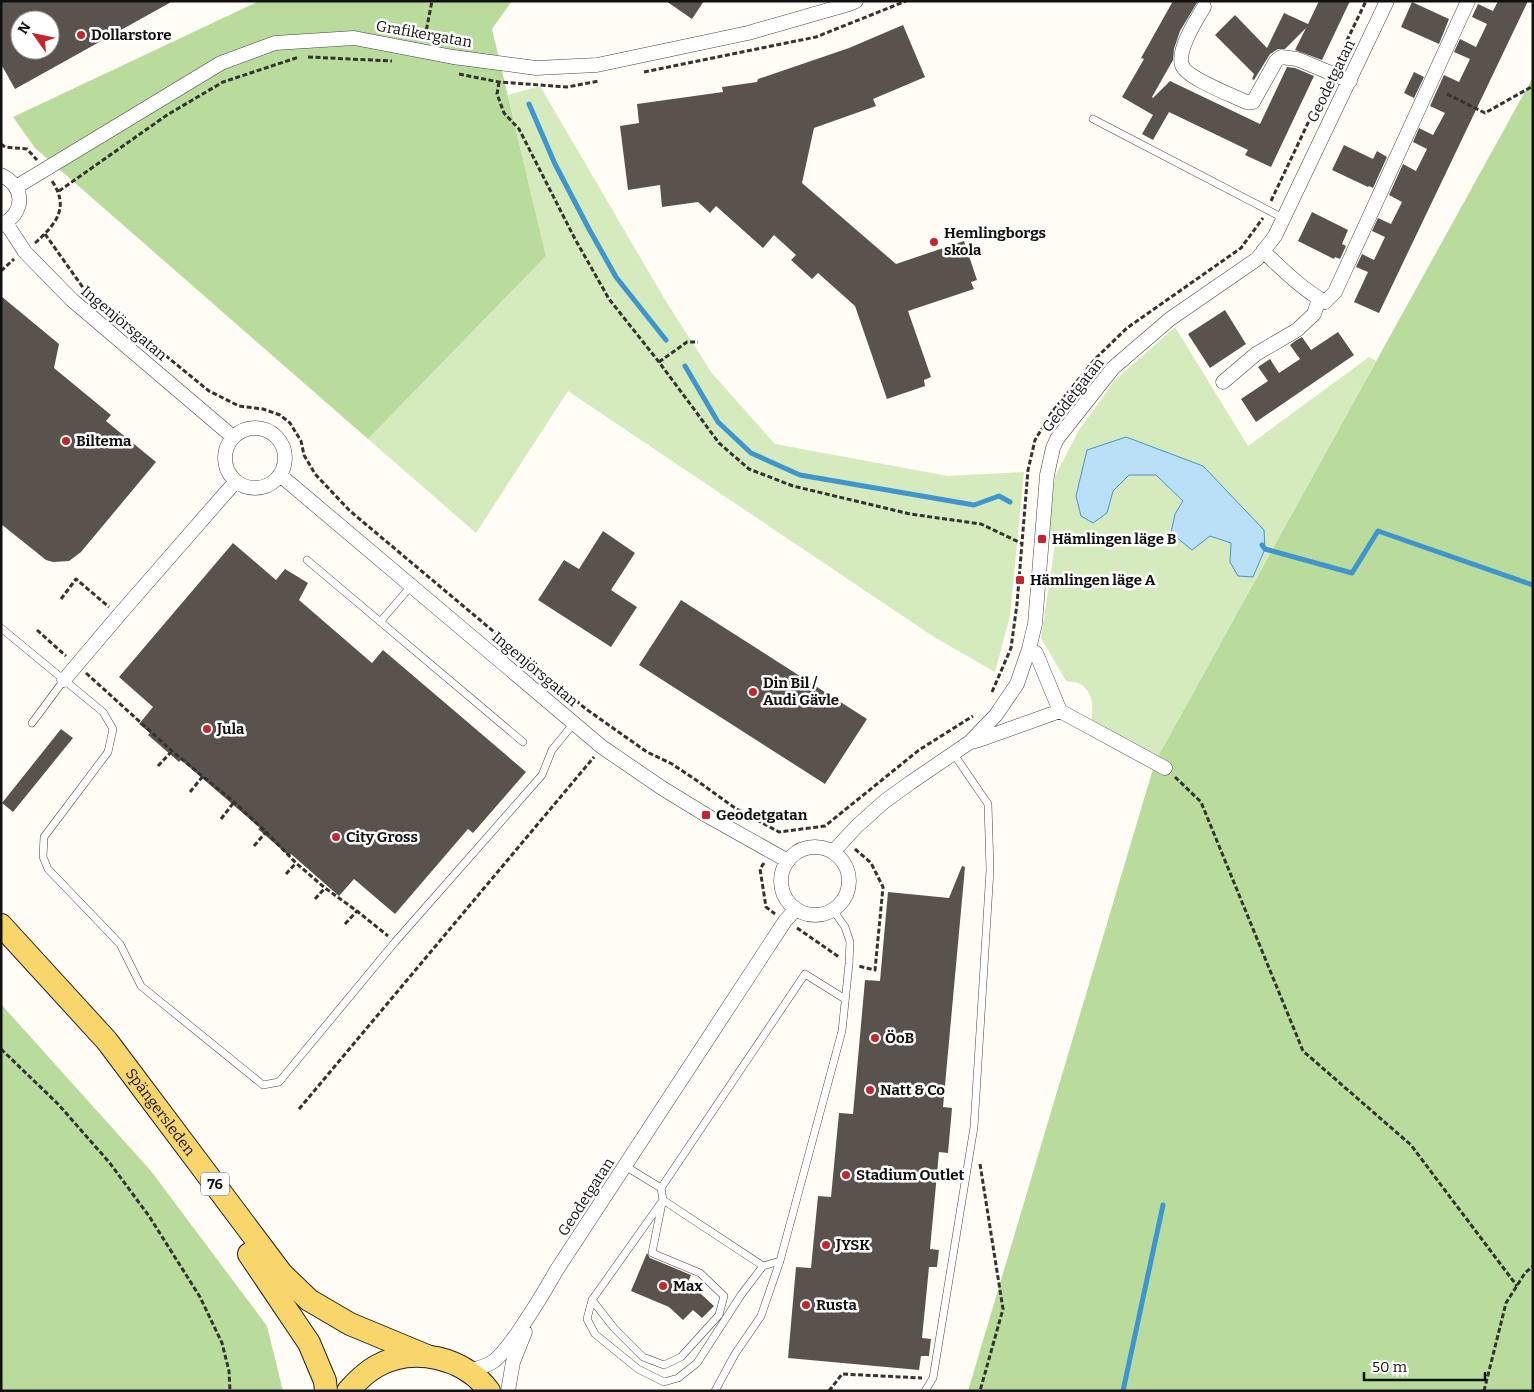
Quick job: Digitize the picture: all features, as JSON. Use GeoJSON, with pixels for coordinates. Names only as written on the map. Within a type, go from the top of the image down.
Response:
{"type":"FeatureCollection","features":[{"type":"Feature","properties":{"kind":"main road","name":"Spängersleden"},"geometry":{"type":"LineString","coordinates":[[1,925],[107,1041],[282,1274],[310,1300],[350,1324],[427,1356]]}},
{"type":"Feature","properties":{"kind":"main road","name":"Spängersleden"},"geometry":{"type":"LineString","coordinates":[[38,967],[127,1086],[195,1172],[309,1343],[326,1391]]}},
{"type":"Feature","properties":{"kind":"main road","name":"76"},"geometry":{"type":"LineString","coordinates":[[348,1391],[358,1379],[378,1365],[402,1357],[427,1356],[451,1361],[469,1371],[489,1391]]}},
{"type":"Feature","properties":{"kind":"street","name":"Grafikergatan"},"geometry":{"type":"LineString","coordinates":[[16,187],[221,63],[275,43],[354,38],[453,57],[536,68],[597,65],[748,33],[856,1]]}},
{"type":"Feature","properties":{"kind":"street","name":"Geodetgatan"},"geometry":{"type":"LineString","coordinates":[[833,852],[844,839],[885,801],[970,742],[996,715],[1017,684],[1035,624],[1047,475],[1057,438],[1112,368],[1170,319],[1257,259],[1275,236],[1387,1]]}},
{"type":"Feature","properties":{"kind":"street"},"geometry":{"type":"LineString","coordinates":[[1263,250],[1283,270],[1319,299],[1325,302],[1334,292],[1468,1]]}},
{"type":"Feature","properties":{"kind":"street"},"geometry":{"type":"LineString","coordinates":[[1204,7],[1183,48],[1181,62],[1183,68],[1194,78],[1246,102],[1253,102],[1276,60],[1281,56],[1297,58],[1350,81]]}},
{"type":"Feature","properties":{"kind":"street"},"geometry":{"type":"LineString","coordinates":[[1,175],[10,180],[20,196],[16,214],[10,221],[3,224]]}},
{"type":"Feature","properties":{"kind":"street","name":"Ingenjörsgatan"},"geometry":{"type":"LineString","coordinates":[[3,224],[25,252],[72,300],[233,437]]}},
{"type":"Feature","properties":{"kind":"street"},"geometry":{"type":"LineString","coordinates":[[1222,382],[1256,354],[1297,330],[1314,314],[1319,299]]}},
{"type":"Feature","properties":{"kind":"street"},"geometry":{"type":"LineString","coordinates":[[251,428],[270,432],[278,438],[285,456],[284,466],[280,475],[264,487],[254,488],[236,482],[229,474],[225,465],[225,455],[233,437],[241,431],[251,428]]}},
{"type":"Feature","properties":{"kind":"street","name":"Ingenjörsgatan"},"geometry":{"type":"LineString","coordinates":[[280,475],[602,747],[706,815],[788,861]]}},
{"type":"Feature","properties":{"kind":"street"},"geometry":{"type":"LineString","coordinates":[[64,680],[236,482]]}},
{"type":"Feature","properties":{"kind":"street"},"geometry":{"type":"LineString","coordinates":[[1029,649],[1036,654],[1060,711],[1166,768]]}},
{"type":"Feature","properties":{"kind":"street"},"geometry":{"type":"LineString","coordinates":[[970,742],[1060,711]]}},
{"type":"Feature","properties":{"kind":"street"},"geometry":{"type":"LineString","coordinates":[[814,847],[824,848],[833,852],[841,858],[846,867],[849,881],[846,896],[833,910],[824,914],[814,915],[796,909],[788,902],[781,882],[783,871],[788,861],[804,849],[814,847]]}},
{"type":"Feature","properties":{"kind":"street","name":"Geodetgatan"},"geometry":{"type":"LineString","coordinates":[[508,1391],[513,1362],[522,1339],[556,1271],[785,921],[796,909]]}},
{"type":"Feature","properties":{"kind":"street","name":"Geodetgatan"},"geometry":{"type":"LineString","coordinates":[[469,1371],[484,1366],[499,1356],[538,1304]]}},
{"type":"Feature","properties":{"kind":"lane"},"geometry":{"type":"LineString","coordinates":[[1093,119],[1283,218]]}},
{"type":"Feature","properties":{"kind":"lane"},"geometry":{"type":"LineString","coordinates":[[306,560],[523,742]]}},
{"type":"Feature","properties":{"kind":"lane"},"geometry":{"type":"LineString","coordinates":[[380,622],[411,586]]}},
{"type":"Feature","properties":{"kind":"lane"},"geometry":{"type":"LineString","coordinates":[[1,628],[103,712],[113,730],[108,752],[44,837],[43,857],[48,869],[120,944],[141,986],[263,1085],[279,1082],[395,942],[542,775],[552,750],[574,723]]}},
{"type":"Feature","properties":{"kind":"lane"},"geometry":{"type":"LineString","coordinates":[[32,723],[64,680]]}},
{"type":"Feature","properties":{"kind":"lane"},"geometry":{"type":"LineString","coordinates":[[925,1391],[933,1378],[974,1127],[990,870],[988,804],[953,753]]}},
{"type":"Feature","properties":{"kind":"lane"},"geometry":{"type":"LineString","coordinates":[[715,1391],[761,1316],[780,1261],[842,1031],[850,942],[845,927],[833,910]]}},
{"type":"Feature","properties":{"kind":"lane"},"geometry":{"type":"LineString","coordinates":[[660,1188],[805,974],[845,1000]]}},
{"type":"Feature","properties":{"kind":"lane"},"geometry":{"type":"LineString","coordinates":[[592,1300],[614,1328],[643,1357],[664,1364],[681,1357],[719,1315],[724,1296],[700,1272],[652,1253],[663,1200],[660,1188],[626,1166]]}},
{"type":"Feature","properties":{"kind":"lane"},"geometry":{"type":"LineString","coordinates":[[663,1200],[592,1300],[587,1319],[594,1334],[638,1369],[664,1382],[678,1378],[697,1364],[741,1295],[763,1266],[780,1261]]}},
{"type":"Feature","properties":{"kind":"lane"},"geometry":{"type":"LineString","coordinates":[[663,1200],[763,1266]]}},
{"type":"Feature","properties":{"kind":"path"},"geometry":{"type":"LineString","coordinates":[[422,51],[432,1]]}},
{"type":"Feature","properties":{"kind":"path"},"geometry":{"type":"LineString","coordinates":[[644,72],[816,37],[906,1]]}},
{"type":"Feature","properties":{"kind":"path"},"geometry":{"type":"LineString","coordinates":[[991,694],[1011,648],[1017,604],[1028,470],[1035,440],[1052,412],[1096,358],[1127,328],[1241,248],[1261,222],[1366,1]]}},
{"type":"Feature","properties":{"kind":"path"},"geometry":{"type":"LineString","coordinates":[[58,191],[167,115],[223,82],[301,57],[398,62]]}},
{"type":"Feature","properties":{"kind":"path"},"geometry":{"type":"LineString","coordinates":[[453,73],[498,82],[567,88],[605,80]]}},
{"type":"Feature","properties":{"kind":"path"},"geometry":{"type":"LineString","coordinates":[[498,82],[497,94],[504,112],[519,129],[575,239],[608,298],[659,362],[718,443],[749,469],[793,486],[910,514],[981,524],[1021,543]]}},
{"type":"Feature","properties":{"kind":"path"},"geometry":{"type":"LineString","coordinates":[[1447,94],[1485,114],[1533,86]]}},
{"type":"Feature","properties":{"kind":"path"},"geometry":{"type":"LineString","coordinates":[[1,144],[5,147],[27,148],[45,170],[58,191],[62,202],[55,223],[25,252],[1,271]]}},
{"type":"Feature","properties":{"kind":"path"},"geometry":{"type":"LineString","coordinates":[[45,234],[84,288],[209,391],[239,406],[263,409],[280,415],[290,423],[301,441],[304,456],[315,474],[350,511],[586,709],[647,752],[672,764],[696,780],[734,808],[779,832],[825,826],[919,750],[976,714]]}},
{"type":"Feature","properties":{"kind":"path"},"geometry":{"type":"LineString","coordinates":[[659,362],[688,342],[698,342]]}},
{"type":"Feature","properties":{"kind":"path"},"geometry":{"type":"LineString","coordinates":[[60,599],[76,579],[119,615]]}},
{"type":"Feature","properties":{"kind":"path"},"geometry":{"type":"LineString","coordinates":[[37,630],[172,751],[234,802],[296,863],[395,942]]}},
{"type":"Feature","properties":{"kind":"path"},"geometry":{"type":"LineString","coordinates":[[299,1109],[602,747]]}},
{"type":"Feature","properties":{"kind":"path"},"geometry":{"type":"LineString","coordinates":[[158,766],[172,751]]}},
{"type":"Feature","properties":{"kind":"path"},"geometry":{"type":"LineString","coordinates":[[1166,768],[1201,802],[1303,1051],[1411,1145],[1517,1286]]}},
{"type":"Feature","properties":{"kind":"path"},"geometry":{"type":"LineString","coordinates":[[190,792],[203,776]]}},
{"type":"Feature","properties":{"kind":"path"},"geometry":{"type":"LineString","coordinates":[[221,819],[234,802]]}},
{"type":"Feature","properties":{"kind":"path"},"geometry":{"type":"LineString","coordinates":[[825,826],[844,839],[871,863],[884,887],[875,970],[849,964]]}},
{"type":"Feature","properties":{"kind":"path"},"geometry":{"type":"LineString","coordinates":[[254,846],[266,832]]}},
{"type":"Feature","properties":{"kind":"path"},"geometry":{"type":"LineString","coordinates":[[286,874],[296,863]]}},
{"type":"Feature","properties":{"kind":"path"},"geometry":{"type":"LineString","coordinates":[[315,899],[325,888]]}},
{"type":"Feature","properties":{"kind":"path"},"geometry":{"type":"LineString","coordinates":[[345,924],[357,911]]}},
{"type":"Feature","properties":{"kind":"path"},"geometry":{"type":"LineString","coordinates":[[1,1049],[58,1104],[109,1162],[149,1216],[200,1297],[222,1343],[229,1371],[230,1391]]}},
{"type":"Feature","properties":{"kind":"path"},"geometry":{"type":"LineString","coordinates":[[979,1156],[1003,1309],[980,1391]]}},
{"type":"Feature","properties":{"kind":"path"},"geometry":{"type":"LineString","coordinates":[[1484,1391],[1506,1303],[1525,1273],[1533,1266]]}},
{"type":"Feature","properties":{"kind":"path"},"geometry":{"type":"LineString","coordinates":[[829,1391],[842,1374],[933,1378]]}},
{"type":"Feature","properties":{"kind":"green space"},"geometry":{"type":"Polygon","coordinates":[[[259,1],[512,1],[492,29],[546,256],[368,439],[35,148],[13,117],[259,1]]]}},
{"type":"Feature","properties":{"kind":"green space"},"geometry":{"type":"Polygon","coordinates":[[[1533,77],[1533,1391],[968,1391],[1155,762],[1533,77]]]}},
{"type":"Feature","properties":{"kind":"green space"},"geometry":{"type":"Polygon","coordinates":[[[540,86],[664,298],[711,372],[775,444],[948,476],[1024,472],[1010,616],[995,672],[934,637],[568,391],[476,533],[368,439],[546,256],[508,95],[540,86]]]}},
{"type":"Feature","properties":{"kind":"green space"},"geometry":{"type":"Polygon","coordinates":[[[1175,327],[1248,446],[1369,357],[1376,361],[1155,762],[1090,727],[1092,702],[1088,691],[1078,683],[1066,681],[1041,638],[1056,538],[1047,538],[1055,476],[1079,430],[1115,380],[1175,327]],[[1126,438],[1107,513],[1113,491],[1129,475],[1156,475],[1183,501],[1175,514],[1191,550],[1210,536],[1231,543],[1230,562],[1238,576],[1253,577],[1265,549],[1126,438]]]}},
{"type":"Feature","properties":{"kind":"green space"},"geometry":{"type":"Polygon","coordinates":[[[1,1004],[151,1171],[267,1326],[283,1391],[1,1391],[1,1004]]]}},
{"type":"Feature","properties":{"kind":"water"},"geometry":{"type":"Polygon","coordinates":[[[1126,437],[1203,466],[1264,530],[1265,549],[1253,577],[1238,576],[1230,562],[1231,543],[1210,536],[1192,550],[1171,533],[1175,514],[1183,501],[1156,475],[1129,475],[1113,491],[1107,513],[1093,523],[1081,516],[1076,496],[1087,450],[1126,437]]]}},
{"type":"Feature","properties":{"kind":"building","name":"Dollarstore"},"geometry":{"type":"Polygon","coordinates":[[[1,1],[173,1],[15,89],[1,64],[1,1]]]}},
{"type":"Feature","properties":{"kind":"building"},"geometry":{"type":"Polygon","coordinates":[[[666,1],[704,1],[692,19],[666,1]]]}},
{"type":"Feature","properties":{"kind":"building"},"geometry":{"type":"Polygon","coordinates":[[[1173,1],[1198,1],[1180,31],[1174,49],[1173,60],[1153,98],[1170,81],[1260,124],[1287,67],[1295,68],[1314,76],[1271,167],[1245,155],[1248,150],[1169,112],[1153,140],[1142,134],[1153,115],[1122,97],[1144,59],[1141,58],[1173,1]]]}},
{"type":"Feature","properties":{"kind":"building"},"geometry":{"type":"Polygon","coordinates":[[[1319,1],[1350,1],[1322,60],[1295,50],[1306,28],[1285,49],[1278,49],[1270,54],[1254,80],[1252,79],[1254,74],[1215,35],[1235,15],[1267,48],[1284,13],[1308,24],[1319,1]]]}},
{"type":"Feature","properties":{"kind":"building"},"geometry":{"type":"Polygon","coordinates":[[[1498,1],[1528,1],[1379,313],[1354,302],[1368,272],[1356,267],[1362,254],[1374,260],[1385,237],[1372,231],[1378,218],[1391,224],[1402,202],[1389,195],[1403,164],[1416,171],[1427,149],[1413,142],[1419,128],[1433,135],[1445,113],[1430,106],[1444,75],[1459,82],[1470,59],[1454,52],[1460,39],[1476,47],[1487,24],[1472,17],[1478,4],[1493,11],[1498,1]]]}},
{"type":"Feature","properties":{"kind":"building"},"geometry":{"type":"Polygon","coordinates":[[[1412,2],[1449,19],[1439,44],[1401,27],[1412,2]]]}},
{"type":"Feature","properties":{"kind":"building"},"geometry":{"type":"Polygon","coordinates":[[[903,25],[925,77],[873,99],[876,106],[814,128],[802,183],[896,264],[964,241],[977,280],[971,282],[974,289],[908,311],[931,377],[924,380],[925,386],[887,399],[855,306],[818,273],[812,279],[791,260],[796,255],[774,235],[763,248],[716,206],[710,213],[698,202],[662,207],[660,185],[628,190],[620,126],[639,123],[637,104],[723,92],[722,87],[757,82],[758,79],[849,48],[903,25]]]}},
{"type":"Feature","properties":{"kind":"building"},"geometry":{"type":"Polygon","coordinates":[[[1414,72],[1424,77],[1414,98],[1404,93],[1414,72]]]}},
{"type":"Feature","properties":{"kind":"building"},"geometry":{"type":"Polygon","coordinates":[[[1344,145],[1373,159],[1377,151],[1387,157],[1373,188],[1332,170],[1344,145]]]}},
{"type":"Feature","properties":{"kind":"building"},"geometry":{"type":"Polygon","coordinates":[[[1312,212],[1348,230],[1342,244],[1346,246],[1340,259],[1335,257],[1334,259],[1298,241],[1312,212]]]}},
{"type":"Feature","properties":{"kind":"building","name":"Biltema"},"geometry":{"type":"Polygon","coordinates":[[[1,296],[59,344],[54,368],[111,415],[106,421],[156,462],[81,552],[69,561],[53,562],[46,560],[1,524],[1,296]]]}},
{"type":"Feature","properties":{"kind":"building"},"geometry":{"type":"Polygon","coordinates":[[[1225,310],[1246,344],[1210,368],[1188,334],[1225,310]]]}},
{"type":"Feature","properties":{"kind":"building"},"geometry":{"type":"Polygon","coordinates":[[[1338,332],[1354,355],[1256,422],[1241,399],[1268,381],[1258,367],[1270,359],[1279,373],[1300,359],[1290,345],[1295,341],[1302,337],[1311,350],[1338,332]]]}},
{"type":"Feature","properties":{"kind":"building"},"geometry":{"type":"Polygon","coordinates":[[[603,531],[635,553],[611,590],[637,607],[611,647],[538,600],[564,560],[579,569],[603,531]]]}},
{"type":"Feature","properties":{"kind":"building"},"geometry":{"type":"Polygon","coordinates":[[[233,543],[276,580],[285,569],[308,583],[299,600],[372,663],[383,650],[526,772],[473,833],[468,829],[395,914],[354,879],[339,896],[291,854],[289,856],[258,829],[260,828],[181,760],[179,762],[148,735],[150,733],[139,724],[153,707],[119,677],[233,543]]]}},
{"type":"Feature","properties":{"kind":"building","name":"Din Bil / Audi Gävle"},"geometry":{"type":"Polygon","coordinates":[[[681,600],[867,719],[825,784],[639,665],[681,600]]]}},
{"type":"Feature","properties":{"kind":"building"},"geometry":{"type":"Polygon","coordinates":[[[61,729],[73,738],[13,812],[2,803],[61,729]]]}},
{"type":"Feature","properties":{"kind":"building"},"geometry":{"type":"Polygon","coordinates":[[[962,866],[965,867],[943,1107],[952,1108],[948,1153],[939,1152],[930,1249],[939,1250],[937,1267],[929,1267],[922,1338],[931,1339],[929,1356],[921,1356],[919,1370],[788,1358],[796,1267],[811,1268],[818,1196],[831,1197],[839,1113],[853,1114],[865,980],[880,981],[888,892],[949,898],[962,866]]]}},
{"type":"Feature","properties":{"kind":"building","name":"Max"},"geometry":{"type":"Polygon","coordinates":[[[647,1253],[650,1258],[691,1275],[688,1282],[714,1306],[702,1318],[693,1310],[683,1320],[669,1307],[631,1291],[647,1253]]]}},
{"type":"Feature","properties":{"kind":"waterway"},"geometry":{"type":"LineString","coordinates":[[529,104],[555,164],[616,277],[666,340]]}},
{"type":"Feature","properties":{"kind":"waterway"},"geometry":{"type":"LineString","coordinates":[[685,366],[718,422],[751,453],[800,475],[974,505],[999,496],[1010,502]]}},
{"type":"Feature","properties":{"kind":"waterway"},"geometry":{"type":"LineString","coordinates":[[1262,545],[1265,549],[1352,573],[1378,531],[1533,585]]}},
{"type":"Feature","properties":{"kind":"waterway"},"geometry":{"type":"LineString","coordinates":[[1123,1391],[1163,1205]]}},
{"type":"Feature","properties":{"kind":"place","name":"Dollarstore"},"geometry":{"type":"Point","coordinates":[81,35]}},
{"type":"Feature","properties":{"kind":"place","name":"Hemlingborgs skola"},"geometry":{"type":"Point","coordinates":[934,242]}},
{"type":"Feature","properties":{"kind":"place","name":"Biltema"},"geometry":{"type":"Point","coordinates":[66,441]}},
{"type":"Feature","properties":{"kind":"place","name":"Hämlingen läge B"},"geometry":{"type":"Point","coordinates":[1042,539]}},
{"type":"Feature","properties":{"kind":"place","name":"Hämlingen läge A"},"geometry":{"type":"Point","coordinates":[1020,580]}},
{"type":"Feature","properties":{"kind":"place","name":"Din Bil / Audi Gävle"},"geometry":{"type":"Point","coordinates":[753,692]}},
{"type":"Feature","properties":{"kind":"place","name":"Jula"},"geometry":{"type":"Point","coordinates":[207,729]}},
{"type":"Feature","properties":{"kind":"place","name":"Geodetgatan"},"geometry":{"type":"Point","coordinates":[706,815]}},
{"type":"Feature","properties":{"kind":"place","name":"City Gross"},"geometry":{"type":"Point","coordinates":[336,837]}},
{"type":"Feature","properties":{"kind":"place","name":"ÖoB"},"geometry":{"type":"Point","coordinates":[875,1038]}},
{"type":"Feature","properties":{"kind":"place","name":"Natt & Co"},"geometry":{"type":"Point","coordinates":[870,1090]}},
{"type":"Feature","properties":{"kind":"place","name":"Stadium Outlet"},"geometry":{"type":"Point","coordinates":[846,1175]}},
{"type":"Feature","properties":{"kind":"place","name":"JYSK"},"geometry":{"type":"Point","coordinates":[826,1245]}},
{"type":"Feature","properties":{"kind":"place","name":"Max"},"geometry":{"type":"Point","coordinates":[663,1286]}},
{"type":"Feature","properties":{"kind":"place","name":"Rusta"},"geometry":{"type":"Point","coordinates":[806,1305]}}]}
